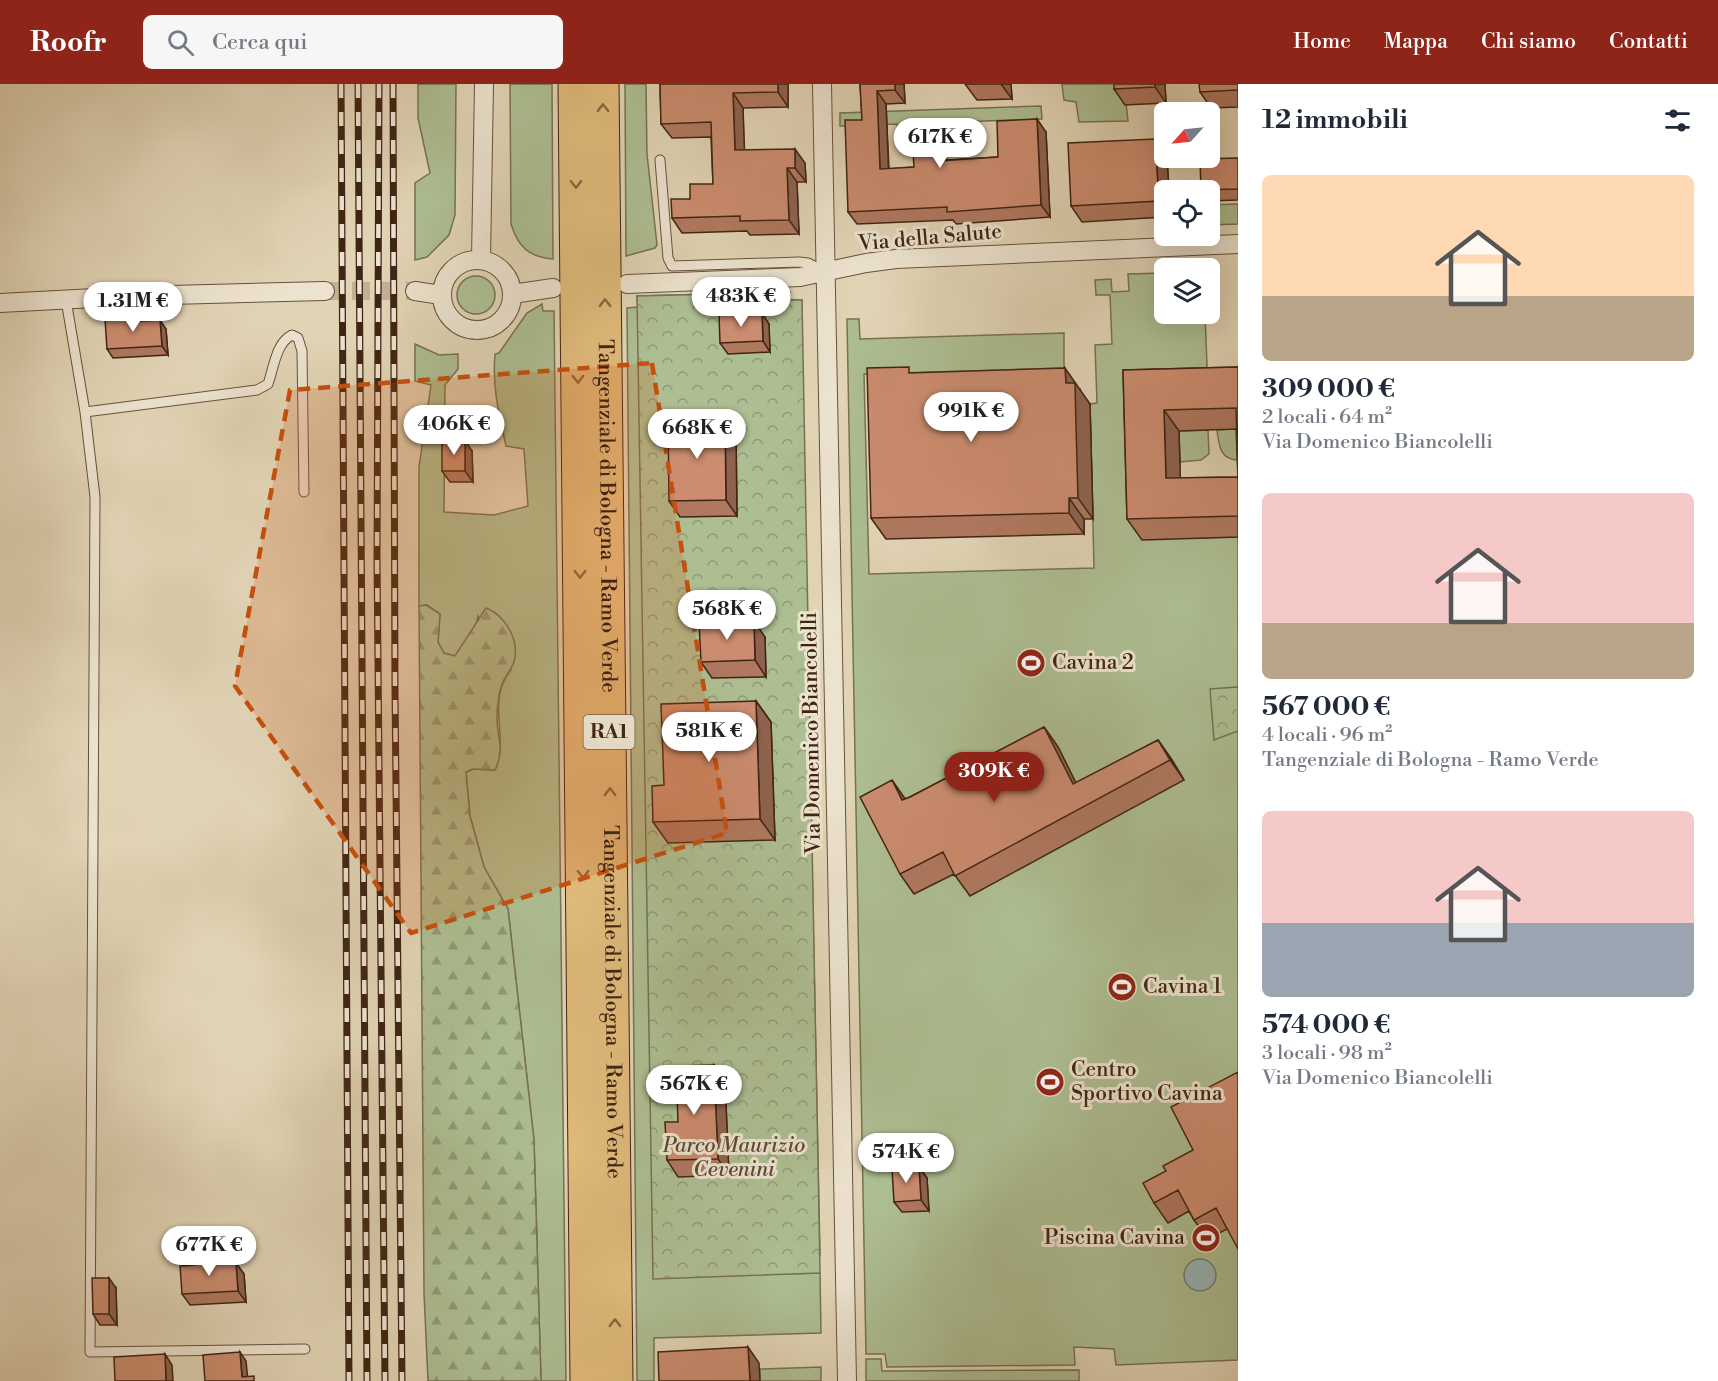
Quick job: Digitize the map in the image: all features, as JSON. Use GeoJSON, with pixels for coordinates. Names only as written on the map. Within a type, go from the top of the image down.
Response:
{"type":"FeatureCollection","features":[{"type":"Feature","properties":{"kind":"highway","name":"Tangenziale di Bologna - Ramo Verde"},"geometry":{"type":"LineString","coordinates":[[575,84],[587,1381]]}},
{"type":"Feature","properties":{"kind":"highway","name":"Tangenziale di Bologna - Ramo Verde"},"geometry":{"type":"LineString","coordinates":[[602,84],[616,1381]]}},
{"type":"Feature","properties":{"kind":"street"},"geometry":{"type":"LineString","coordinates":[[481,260],[484,84]]}},
{"type":"Feature","properties":{"kind":"street","name":"Via Domenico Biancolelli"},"geometry":{"type":"LineString","coordinates":[[822,84],[847,1381]]}},
{"type":"Feature","properties":{"kind":"street","name":"Via della Salute"},"geometry":{"type":"LineString","coordinates":[[627,284],[800,277],[826,274],[866,263],[896,259],[1238,244]]}},
{"type":"Feature","properties":{"kind":"street"},"geometry":{"type":"LineString","coordinates":[[481,260],[491,262],[506,275],[512,294],[506,316],[488,329],[477,331],[456,324],[443,306],[441,295],[449,273],[458,265],[481,260]]}},
{"type":"Feature","properties":{"kind":"street"},"geometry":{"type":"LineString","coordinates":[[512,294],[554,288]]}},
{"type":"Feature","properties":{"kind":"street"},"geometry":{"type":"LineString","coordinates":[[0,303],[325,291]]}},
{"type":"Feature","properties":{"kind":"street"},"geometry":{"type":"LineString","coordinates":[[415,291],[441,295]]}},
{"type":"Feature","properties":{"kind":"lane"},"geometry":{"type":"LineString","coordinates":[[660,160],[669,264],[672,266],[808,263],[826,274]]}},
{"type":"Feature","properties":{"kind":"lane"},"geometry":{"type":"LineString","coordinates":[[66,300],[85,412],[94,497],[90,1352],[304,1349]]}},
{"type":"Feature","properties":{"kind":"lane"},"geometry":{"type":"LineString","coordinates":[[85,412],[257,390],[268,384],[279,349],[285,339],[292,335],[298,338],[302,351],[304,492]]}},
{"type":"Feature","properties":{"kind":"highlighted area"},"geometry":{"type":"Polygon","coordinates":[[[652,363],[727,833],[411,933],[235,686],[290,390],[652,363]]]}},
{"type":"Feature","properties":{"kind":"green space"},"geometry":{"type":"Polygon","coordinates":[[[418,84],[456,84],[455,215],[449,235],[427,257],[415,260],[415,183],[430,173],[418,118],[418,84]]]}},
{"type":"Feature","properties":{"kind":"green space"},"geometry":{"type":"Polygon","coordinates":[[[510,84],[552,84],[553,259],[537,256],[521,245],[511,224],[510,84]]]}},
{"type":"Feature","properties":{"kind":"green space"},"geometry":{"type":"Polygon","coordinates":[[[625,84],[646,84],[647,154],[657,245],[655,248],[626,256],[625,84]]]}},
{"type":"Feature","properties":{"kind":"green space"},"geometry":{"type":"Polygon","coordinates":[[[1062,84],[1124,84],[1128,121],[1079,122],[1076,102],[1064,100],[1062,84]]]}},
{"type":"Feature","properties":{"kind":"green space"},"geometry":{"type":"Polygon","coordinates":[[[1041,106],[1042,119],[931,123],[932,137],[898,138],[897,124],[840,126],[840,113],[1041,106]]]}},
{"type":"Feature","properties":{"kind":"green space"},"geometry":{"type":"Polygon","coordinates":[[[1238,204],[1238,224],[1220,225],[1220,205],[1238,204]]]}},
{"type":"Feature","properties":{"kind":"green space","name":"Centro Sportivo Cavina"},"geometry":{"type":"Polygon","coordinates":[[[1154,273],[1154,324],[1205,324],[1208,390],[1138,391],[1142,539],[1238,537],[1238,1360],[1116,1365],[1114,1349],[1074,1347],[1075,1365],[887,1367],[885,1354],[866,1354],[847,319],[859,319],[860,339],[1064,333],[1064,368],[864,374],[869,574],[1094,568],[1090,404],[1097,403],[1095,345],[1112,344],[1110,295],[1096,295],[1095,280],[1111,279],[1112,292],[1129,291],[1128,274],[1154,273]]]}},
{"type":"Feature","properties":{"kind":"green space"},"geometry":{"type":"Polygon","coordinates":[[[476,276],[490,281],[495,295],[490,309],[476,314],[462,309],[457,295],[462,281],[476,276]]]}},
{"type":"Feature","properties":{"kind":"green space","name":"Parco Maurizio Cevenini"},"geometry":{"type":"Polygon","coordinates":[[[790,292],[790,300],[802,300],[790,603],[807,622],[820,1255],[701,1276],[820,1273],[821,1333],[654,1338],[654,1381],[637,1381],[627,308],[638,307],[637,296],[790,292]]]}},
{"type":"Feature","properties":{"kind":"green space","name":"Parco Maurizio Cevenini"},"geometry":{"type":"Polygon","coordinates":[[[790,292],[790,300],[802,300],[820,1273],[653,1279],[637,296],[790,292]]]}},
{"type":"Feature","properties":{"kind":"green space"},"geometry":{"type":"Polygon","coordinates":[[[542,304],[543,311],[554,311],[566,1381],[541,1381],[534,1140],[508,909],[484,867],[470,816],[466,772],[473,769],[495,770],[500,745],[498,707],[500,694],[503,682],[511,670],[478,616],[476,626],[455,656],[443,653],[438,642],[440,614],[427,605],[419,606],[419,467],[431,385],[415,381],[415,344],[439,355],[458,354],[458,369],[445,385],[444,512],[494,515],[528,506],[524,449],[506,446],[495,389],[494,366],[495,354],[499,353],[527,313],[542,304]]]}},
{"type":"Feature","properties":{"kind":"green space"},"geometry":{"type":"Polygon","coordinates":[[[1238,429],[1238,460],[1224,454],[1217,430],[1238,429]]]}},
{"type":"Feature","properties":{"kind":"green space"},"geometry":{"type":"Polygon","coordinates":[[[1208,430],[1209,454],[1201,460],[1180,462],[1179,431],[1208,430]]]}},
{"type":"Feature","properties":{"kind":"green space"},"geometry":{"type":"Polygon","coordinates":[[[426,605],[440,614],[438,642],[444,653],[455,656],[486,608],[504,621],[514,642],[514,660],[503,681],[498,701],[497,723],[500,755],[498,762],[495,770],[473,769],[466,772],[470,816],[484,867],[508,909],[534,1140],[541,1381],[428,1381],[424,1293],[419,606],[426,605]]]}},
{"type":"Feature","properties":{"kind":"green space"},"geometry":{"type":"Polygon","coordinates":[[[1238,687],[1238,731],[1214,740],[1210,689],[1238,687]]]}},
{"type":"Feature","properties":{"kind":"green space"},"geometry":{"type":"Polygon","coordinates":[[[866,1359],[881,1359],[882,1371],[1079,1370],[1079,1381],[866,1381],[866,1359]]]}},
{"type":"Feature","properties":{"kind":"green space"},"geometry":{"type":"Polygon","coordinates":[[[821,1367],[821,1381],[760,1381],[760,1369],[821,1367]]]}},
{"type":"Feature","properties":{"kind":"water"},"geometry":{"type":"Polygon","coordinates":[[[1200,1259],[1211,1264],[1216,1275],[1211,1286],[1200,1291],[1189,1286],[1184,1275],[1189,1264],[1200,1259]]]}},
{"type":"Feature","properties":{"kind":"building"},"geometry":{"type":"Polygon","coordinates":[[[660,84],[778,84],[778,92],[733,93],[735,150],[795,149],[795,168],[787,168],[789,220],[740,221],[740,216],[672,218],[671,199],[690,199],[690,184],[713,184],[711,122],[661,124],[660,84]]]}},
{"type":"Feature","properties":{"kind":"building"},"geometry":{"type":"Polygon","coordinates":[[[860,84],[895,84],[895,90],[877,91],[880,169],[914,167],[912,138],[937,137],[938,161],[998,157],[997,121],[1037,119],[1041,205],[947,212],[947,207],[848,212],[845,120],[862,120],[860,84]]]}},
{"type":"Feature","properties":{"kind":"building"},"geometry":{"type":"Polygon","coordinates":[[[1114,84],[1155,84],[1155,87],[1114,89],[1114,84]]]}},
{"type":"Feature","properties":{"kind":"building"},"geometry":{"type":"Polygon","coordinates":[[[1199,84],[1238,84],[1238,90],[1200,92],[1199,84]]]}},
{"type":"Feature","properties":{"kind":"building"},"geometry":{"type":"Polygon","coordinates":[[[1154,139],[1154,168],[1157,168],[1158,180],[1154,180],[1154,201],[1071,206],[1068,143],[1154,139]]]}},
{"type":"Feature","properties":{"kind":"building"},"geometry":{"type":"Polygon","coordinates":[[[1220,158],[1238,158],[1238,189],[1220,189],[1220,180],[1201,180],[1200,168],[1220,168],[1220,158]]]}},
{"type":"Feature","properties":{"kind":"building"},"geometry":{"type":"Polygon","coordinates":[[[762,313],[763,341],[720,343],[719,315],[762,313]]]}},
{"type":"Feature","properties":{"kind":"building"},"geometry":{"type":"Polygon","coordinates":[[[141,317],[141,321],[160,320],[162,346],[107,349],[105,319],[141,317]]]}},
{"type":"Feature","properties":{"kind":"building"},"geometry":{"type":"Polygon","coordinates":[[[909,367],[909,373],[1065,368],[1066,383],[1075,383],[1078,498],[1069,498],[1069,513],[871,518],[867,368],[909,367]]]}},
{"type":"Feature","properties":{"kind":"building"},"geometry":{"type":"Polygon","coordinates":[[[1238,367],[1238,477],[1238,516],[1127,519],[1123,370],[1238,367]],[[1236,408],[1164,410],[1166,478],[1238,477],[1236,408]]]}},
{"type":"Feature","properties":{"kind":"building"},"geometry":{"type":"Polygon","coordinates":[[[725,418],[726,500],[669,501],[668,419],[725,418]]]}},
{"type":"Feature","properties":{"kind":"building"},"geometry":{"type":"Polygon","coordinates":[[[442,440],[465,440],[465,471],[442,471],[442,440]]]}},
{"type":"Feature","properties":{"kind":"building"},"geometry":{"type":"Polygon","coordinates":[[[754,621],[755,660],[701,662],[699,622],[754,621]]]}},
{"type":"Feature","properties":{"kind":"building"},"geometry":{"type":"Polygon","coordinates":[[[756,701],[760,819],[653,822],[652,786],[664,785],[661,704],[756,701]]]}},
{"type":"Feature","properties":{"kind":"building"},"geometry":{"type":"Polygon","coordinates":[[[1044,727],[1073,784],[1158,740],[1170,760],[955,876],[943,852],[900,874],[860,797],[892,780],[902,800],[910,797],[1044,727]]]}},
{"type":"Feature","properties":{"kind":"building"},"geometry":{"type":"Polygon","coordinates":[[[714,1065],[718,1159],[667,1160],[665,1122],[678,1122],[676,1066],[714,1065]]]}},
{"type":"Feature","properties":{"kind":"building"},"geometry":{"type":"Polygon","coordinates":[[[1238,1072],[1238,1249],[1216,1208],[1194,1220],[1178,1190],[1154,1203],[1143,1183],[1166,1171],[1163,1166],[1193,1150],[1171,1107],[1238,1072]]]}},
{"type":"Feature","properties":{"kind":"building"},"geometry":{"type":"Polygon","coordinates":[[[919,1167],[921,1200],[894,1202],[892,1169],[919,1167]]]}},
{"type":"Feature","properties":{"kind":"building"},"geometry":{"type":"Polygon","coordinates":[[[220,1259],[220,1264],[236,1263],[238,1291],[182,1294],[180,1266],[195,1265],[195,1261],[220,1259]]]}},
{"type":"Feature","properties":{"kind":"building"},"geometry":{"type":"Polygon","coordinates":[[[92,1278],[109,1278],[109,1314],[93,1314],[92,1278]]]}},
{"type":"Feature","properties":{"kind":"building"},"geometry":{"type":"Polygon","coordinates":[[[748,1347],[750,1381],[659,1381],[658,1352],[748,1347]]]}},
{"type":"Feature","properties":{"kind":"building"},"geometry":{"type":"Polygon","coordinates":[[[240,1352],[242,1377],[254,1376],[254,1381],[205,1381],[203,1355],[240,1352]]]}},
{"type":"Feature","properties":{"kind":"building"},"geometry":{"type":"Polygon","coordinates":[[[165,1354],[166,1381],[115,1381],[114,1357],[165,1354]]]}},
{"type":"Feature","properties":{"kind":"tunnel"},"geometry":{"type":"LineString","coordinates":[[325,291],[415,291]]}},
{"type":"Feature","properties":{"kind":"railway"},"geometry":{"type":"LineString","coordinates":[[341,84],[349,1381]]}},
{"type":"Feature","properties":{"kind":"railway"},"geometry":{"type":"LineString","coordinates":[[358,84],[367,1381]]}},
{"type":"Feature","properties":{"kind":"railway"},"geometry":{"type":"LineString","coordinates":[[379,84],[377,559],[385,1381]]}},
{"type":"Feature","properties":{"kind":"railway"},"geometry":{"type":"LineString","coordinates":[[393,84],[395,689],[402,1381]]}},
{"type":"Feature","properties":{"kind":"place","name":"Cavina 2"},"geometry":{"type":"Point","coordinates":[1031,663]}},
{"type":"Feature","properties":{"kind":"place","name":"Cavina 1"},"geometry":{"type":"Point","coordinates":[1122,987]}},
{"type":"Feature","properties":{"kind":"place","name":"Centro Sportivo Cavina"},"geometry":{"type":"Point","coordinates":[1050,1082]}},
{"type":"Feature","properties":{"kind":"place","name":"Piscina Cavina"},"geometry":{"type":"Point","coordinates":[1206,1238]}}]}
